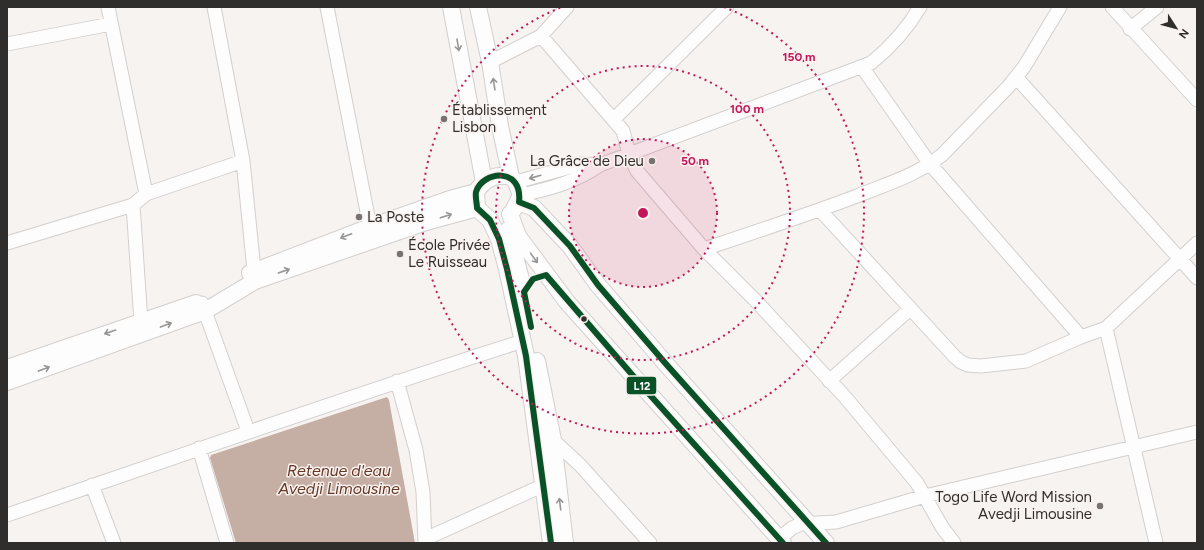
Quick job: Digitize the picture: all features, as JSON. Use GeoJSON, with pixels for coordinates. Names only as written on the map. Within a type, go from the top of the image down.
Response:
{"type":"FeatureCollection","features":[{"type":"Feature","properties":{"kind":"main road"},"geometry":{"type":"LineString","coordinates":[[451,7],[479,194]]}},
{"type":"Feature","properties":{"kind":"main road"},"geometry":{"type":"LineString","coordinates":[[478,7],[490,62],[500,126],[515,251],[553,440],[565,543]]}},
{"type":"Feature","properties":{"kind":"main road"},"geometry":{"type":"LineString","coordinates":[[7,382],[203,306],[255,281],[426,222],[479,194],[502,174],[518,236],[548,277],[577,312],[781,541]]}},
{"type":"Feature","properties":{"kind":"main road"},"geometry":{"type":"LineString","coordinates":[[7,368],[141,322],[203,306],[254,270],[370,226],[450,199],[479,194],[534,208],[570,246],[598,285],[661,358],[809,523],[823,542]]}},
{"type":"Feature","properties":{"kind":"main road"},"geometry":{"type":"LineString","coordinates":[[510,201],[499,239],[508,269],[523,341],[551,543]]}},
{"type":"Feature","properties":{"kind":"main road"},"geometry":{"type":"LineString","coordinates":[[524,292],[530,282],[537,277],[548,277]]}},
{"type":"Feature","properties":{"kind":"street"},"geometry":{"type":"LineString","coordinates":[[108,7],[146,194]]}},
{"type":"Feature","properties":{"kind":"street"},"geometry":{"type":"LineString","coordinates":[[214,7],[243,161],[254,270]]}},
{"type":"Feature","properties":{"kind":"street"},"geometry":{"type":"LineString","coordinates":[[327,7],[370,226]]}},
{"type":"Feature","properties":{"kind":"street"},"geometry":{"type":"LineString","coordinates":[[490,62],[541,36],[567,7]]}},
{"type":"Feature","properties":{"kind":"street"},"geometry":{"type":"LineString","coordinates":[[614,119],[727,7]]}},
{"type":"Feature","properties":{"kind":"street"},"geometry":{"type":"LineString","coordinates":[[510,201],[581,164],[600,165],[871,63],[895,42],[911,23],[920,7]]}},
{"type":"Feature","properties":{"kind":"street"},"geometry":{"type":"LineString","coordinates":[[704,249],[820,210],[905,177],[930,164],[942,155],[1016,77],[1024,67],[1060,7]]}},
{"type":"Feature","properties":{"kind":"street"},"geometry":{"type":"LineString","coordinates":[[1112,7],[1130,29],[1197,100]]}},
{"type":"Feature","properties":{"kind":"street"},"geometry":{"type":"LineString","coordinates":[[1130,29],[1157,7]]}},
{"type":"Feature","properties":{"kind":"street"},"geometry":{"type":"LineString","coordinates":[[7,44],[111,24]]}},
{"type":"Feature","properties":{"kind":"street"},"geometry":{"type":"LineString","coordinates":[[541,36],[623,131],[629,154],[636,171],[704,249],[756,301],[830,381],[917,482],[942,527],[954,543]]}},
{"type":"Feature","properties":{"kind":"street"},"geometry":{"type":"LineString","coordinates":[[862,67],[930,164],[1081,337]]}},
{"type":"Feature","properties":{"kind":"street"},"geometry":{"type":"LineString","coordinates":[[1016,77],[1197,278]]}},
{"type":"Feature","properties":{"kind":"street"},"geometry":{"type":"LineString","coordinates":[[8,240],[133,205],[146,194],[243,161]]}},
{"type":"Feature","properties":{"kind":"street"},"geometry":{"type":"LineString","coordinates":[[133,205],[141,322]]}},
{"type":"Feature","properties":{"kind":"street"},"geometry":{"type":"LineString","coordinates":[[820,210],[955,357],[968,365],[981,366],[1026,361],[1081,337],[1106,328],[1197,242]]}},
{"type":"Feature","properties":{"kind":"street"},"geometry":{"type":"LineString","coordinates":[[203,306],[248,431]]}},
{"type":"Feature","properties":{"kind":"street"},"geometry":{"type":"LineString","coordinates":[[830,381],[910,309]]}},
{"type":"Feature","properties":{"kind":"street"},"geometry":{"type":"LineString","coordinates":[[1106,328],[1132,447],[1156,543]]}},
{"type":"Feature","properties":{"kind":"street"},"geometry":{"type":"LineString","coordinates":[[7,515],[248,431],[523,341]]}},
{"type":"Feature","properties":{"kind":"street"},"geometry":{"type":"LineString","coordinates":[[397,381],[416,450],[423,492],[425,541],[544,485]]}},
{"type":"Feature","properties":{"kind":"street"},"geometry":{"type":"LineString","coordinates":[[781,541],[792,528],[801,524],[836,522],[925,496],[1197,432]]}},
{"type":"Feature","properties":{"kind":"street"},"geometry":{"type":"LineString","coordinates":[[553,440],[580,465],[650,543]]}},
{"type":"Feature","properties":{"kind":"street"},"geometry":{"type":"LineString","coordinates":[[199,448],[227,543]]}},
{"type":"Feature","properties":{"kind":"street"},"geometry":{"type":"LineString","coordinates":[[92,485],[114,543]]}},
{"type":"Feature","properties":{"kind":"street"},"geometry":{"type":"LineString","coordinates":[[823,542],[836,522]]}},
{"type":"Feature","properties":{"kind":"water","name":"Retenue d'eau Avedji Limousine"},"geometry":{"type":"Polygon","coordinates":[[[387,397],[389,400],[415,543],[236,543],[210,458],[211,455],[387,397]]]}},
{"type":"Feature","properties":{"kind":"transit line","name":"L12"},"geometry":{"type":"LineString","coordinates":[[551,543],[526,356],[507,269],[499,239],[490,220],[477,208],[476,192],[480,185],[493,176],[509,177],[515,182],[519,190],[519,202],[534,208],[570,246],[598,285],[666,364],[826,543]]}},
{"type":"Feature","properties":{"kind":"transit line","name":"L12"},"geometry":{"type":"LineString","coordinates":[[531,327],[524,292],[533,279],[546,275],[641,385],[783,543]]}},
{"type":"Feature","properties":{"kind":"place","name":"Établissement Lisbon"},"geometry":{"type":"Point","coordinates":[444,119]}},
{"type":"Feature","properties":{"kind":"place","name":"La Grâce de Dieu"},"geometry":{"type":"Point","coordinates":[652,161]}},
{"type":"Feature","properties":{"kind":"place","name":"La Poste"},"geometry":{"type":"Point","coordinates":[359,217]}},
{"type":"Feature","properties":{"kind":"place","name":"École Privée Le Ruisseau"},"geometry":{"type":"Point","coordinates":[400,254]}},
{"type":"Feature","properties":{"kind":"place","name":"Togo Life Word Mission Avedji Limousine"},"geometry":{"type":"Point","coordinates":[1100,506]}}]}
